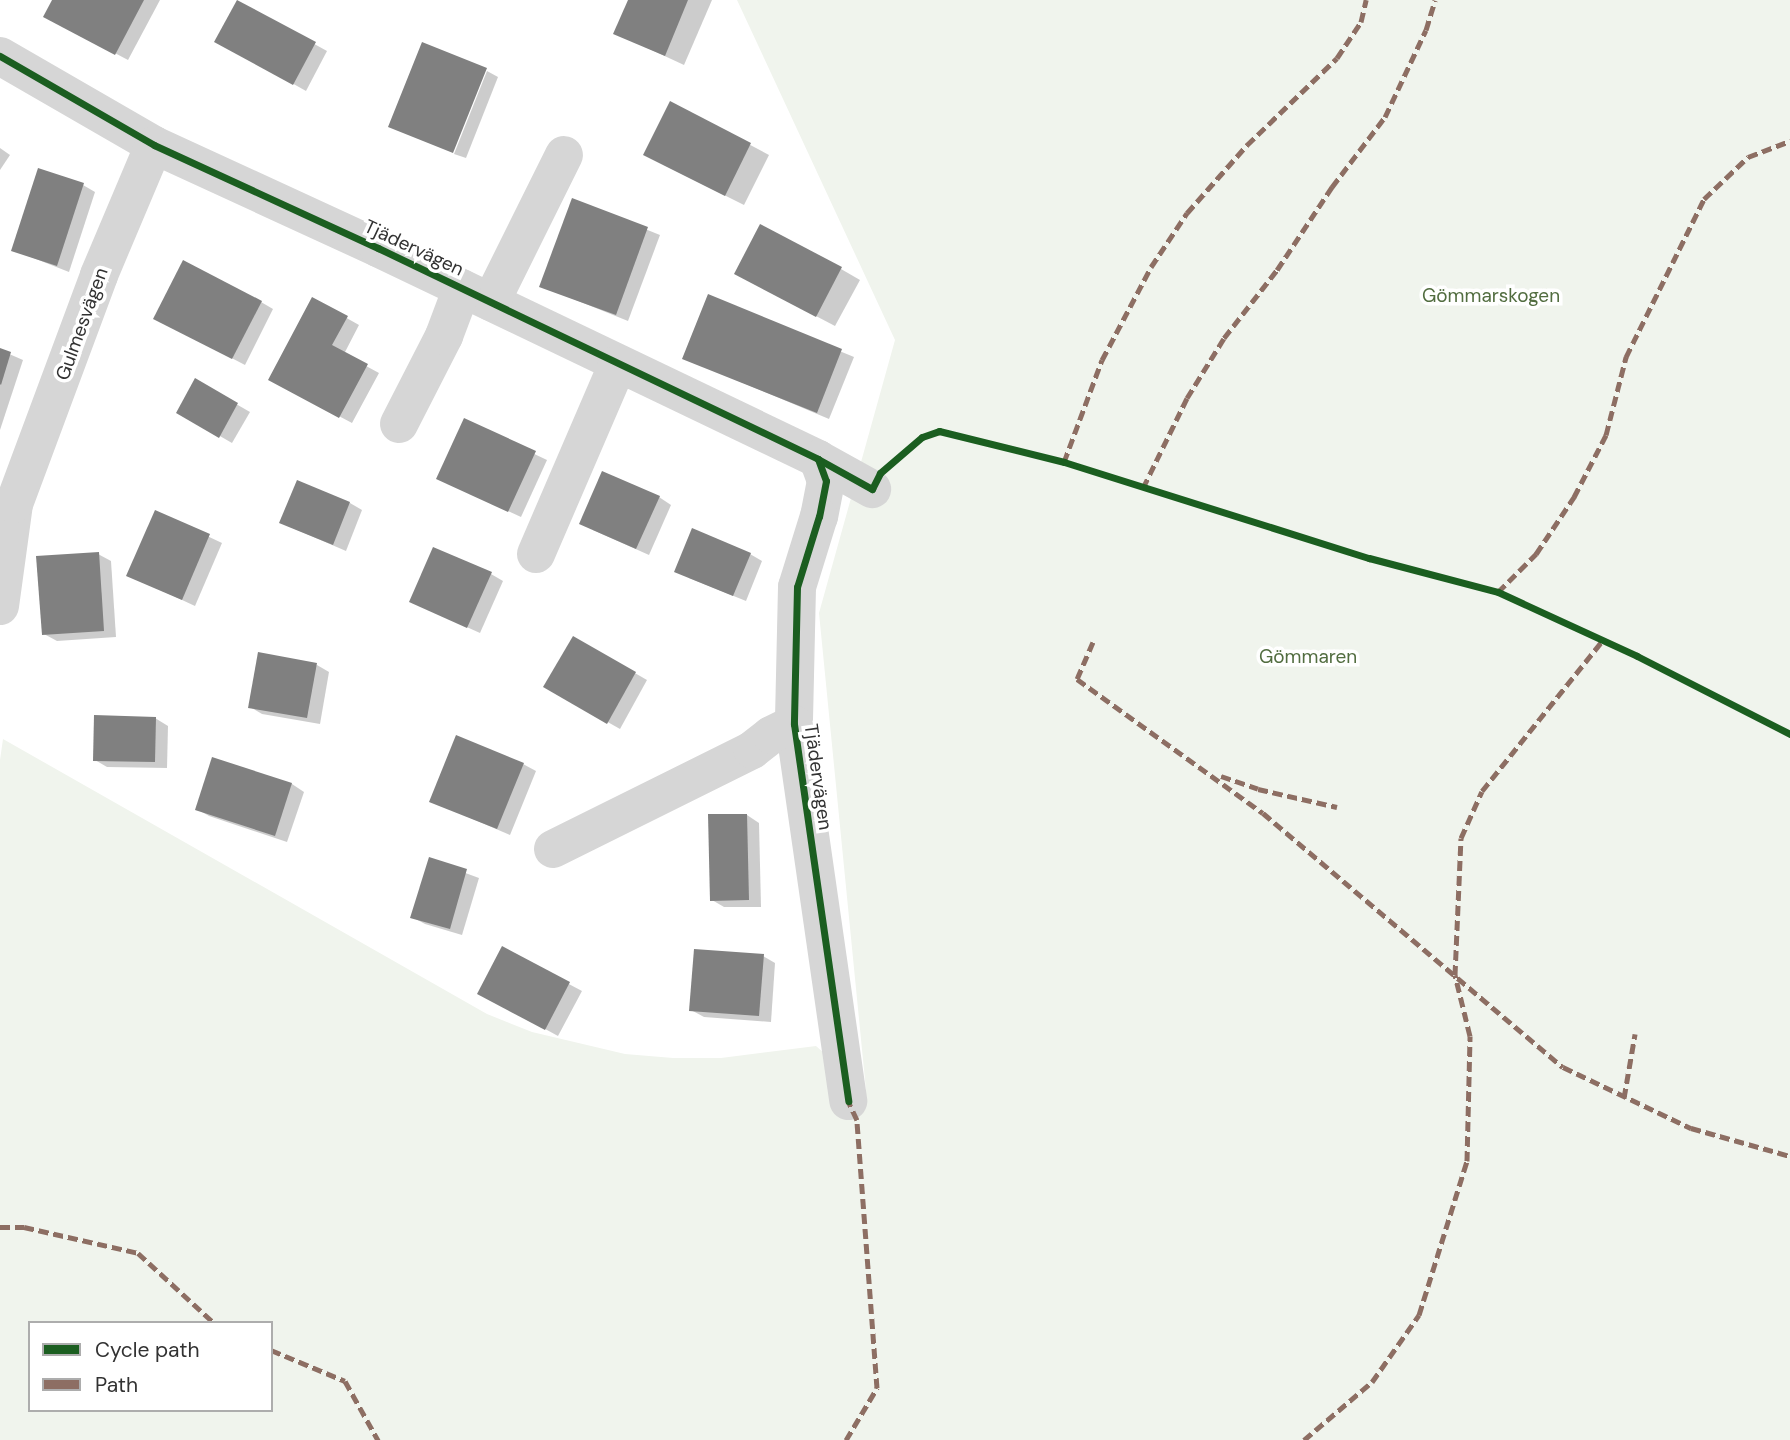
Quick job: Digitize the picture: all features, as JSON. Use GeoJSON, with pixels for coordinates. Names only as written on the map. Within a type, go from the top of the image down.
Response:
{"type":"FeatureCollection","features":[{"type":"Feature","properties":{"kind":"street","name":"Tjädervägen"},"geometry":{"type":"LineString","coordinates":[[0,56],[154,145],[476,295],[818,459],[872,489]]}},
{"type":"Feature","properties":{"kind":"street","name":"Gulmesvägen"},"geometry":{"type":"LineString","coordinates":[[0,606],[7,502],[154,145]]}},
{"type":"Feature","properties":{"kind":"street"},"geometry":{"type":"LineString","coordinates":[[399,424],[444,336],[476,295],[564,155]]}},
{"type":"Feature","properties":{"kind":"street"},"geometry":{"type":"LineString","coordinates":[[536,554],[618,364]]}},
{"type":"Feature","properties":{"kind":"street","name":"Tjädervägen"},"geometry":{"type":"LineString","coordinates":[[818,459],[826,481],[819,516],[797,587],[794,724],[849,1101]]}},
{"type":"Feature","properties":{"kind":"street"},"geometry":{"type":"LineString","coordinates":[[553,849],[740,756],[794,724]]}},
{"type":"Feature","properties":{"kind":"green space","name":"Gömmaren"},"geometry":{"type":"Polygon","coordinates":[[[737,0],[1790,0],[1790,1440],[0,1440],[0,760],[3,739],[487,1014],[532,1032],[625,1054],[721,1058],[816,1046],[866,1090],[819,613],[895,340],[737,0]]]}},
{"type":"Feature","properties":{"kind":"building"},"geometry":{"type":"Polygon","coordinates":[[[52,0],[144,0],[115,55],[43,17],[52,0]]]}},
{"type":"Feature","properties":{"kind":"building"},"geometry":{"type":"Polygon","coordinates":[[[237,0],[316,42],[293,85],[214,42],[237,0]]]}},
{"type":"Feature","properties":{"kind":"building"},"geometry":{"type":"Polygon","coordinates":[[[628,0],[688,0],[665,56],[613,34],[628,0]]]}},
{"type":"Feature","properties":{"kind":"building"},"geometry":{"type":"Polygon","coordinates":[[[422,42],[487,68],[453,153],[388,127],[422,42]]]}},
{"type":"Feature","properties":{"kind":"building"},"geometry":{"type":"Polygon","coordinates":[[[670,101],[751,143],[725,196],[643,155],[670,101]]]}},
{"type":"Feature","properties":{"kind":"building"},"geometry":{"type":"Polygon","coordinates":[[[38,168],[84,183],[57,266],[11,251],[38,168]]]}},
{"type":"Feature","properties":{"kind":"building"},"geometry":{"type":"Polygon","coordinates":[[[572,198],[648,227],[616,315],[539,287],[572,198]]]}},
{"type":"Feature","properties":{"kind":"building"},"geometry":{"type":"Polygon","coordinates":[[[760,224],[842,267],[816,317],[734,274],[760,224]]]}},
{"type":"Feature","properties":{"kind":"building"},"geometry":{"type":"Polygon","coordinates":[[[183,260],[262,301],[232,359],[153,319],[183,260]]]}},
{"type":"Feature","properties":{"kind":"building"},"geometry":{"type":"Polygon","coordinates":[[[708,294],[842,349],[817,413],[682,359],[708,294]]]}},
{"type":"Feature","properties":{"kind":"building"},"geometry":{"type":"Polygon","coordinates":[[[312,297],[348,316],[332,345],[368,364],[339,418],[268,380],[312,297]]]}},
{"type":"Feature","properties":{"kind":"building"},"geometry":{"type":"Polygon","coordinates":[[[0,348],[11,352],[1,385],[0,384],[0,348]]]}},
{"type":"Feature","properties":{"kind":"building"},"geometry":{"type":"Polygon","coordinates":[[[195,378],[238,403],[219,438],[176,413],[195,378]]]}},
{"type":"Feature","properties":{"kind":"building"},"geometry":{"type":"Polygon","coordinates":[[[464,418],[536,451],[508,512],[436,479],[464,418]]]}},
{"type":"Feature","properties":{"kind":"building"},"geometry":{"type":"Polygon","coordinates":[[[602,471],[660,496],[636,549],[579,524],[602,471]]]}},
{"type":"Feature","properties":{"kind":"building"},"geometry":{"type":"Polygon","coordinates":[[[297,480],[350,502],[333,545],[279,523],[297,480]]]}},
{"type":"Feature","properties":{"kind":"building"},"geometry":{"type":"Polygon","coordinates":[[[155,510],[210,534],[182,600],[126,576],[155,510]]]}},
{"type":"Feature","properties":{"kind":"building"},"geometry":{"type":"Polygon","coordinates":[[[692,528],[751,553],[733,596],[674,572],[692,528]]]}},
{"type":"Feature","properties":{"kind":"building"},"geometry":{"type":"Polygon","coordinates":[[[433,547],[492,572],[467,628],[409,602],[433,547]]]}},
{"type":"Feature","properties":{"kind":"building"},"geometry":{"type":"Polygon","coordinates":[[[99,552],[104,631],[42,635],[36,556],[99,552]]]}},
{"type":"Feature","properties":{"kind":"building"},"geometry":{"type":"Polygon","coordinates":[[[573,636],[636,672],[607,724],[543,687],[573,636]]]}},
{"type":"Feature","properties":{"kind":"building"},"geometry":{"type":"Polygon","coordinates":[[[258,652],[317,663],[307,718],[248,708],[258,652]]]}},
{"type":"Feature","properties":{"kind":"building"},"geometry":{"type":"Polygon","coordinates":[[[94,715],[156,717],[155,762],[93,761],[94,715]]]}},
{"type":"Feature","properties":{"kind":"building"},"geometry":{"type":"Polygon","coordinates":[[[456,735],[524,763],[497,829],[429,802],[456,735]]]}},
{"type":"Feature","properties":{"kind":"building"},"geometry":{"type":"Polygon","coordinates":[[[212,757],[292,783],[275,836],[195,810],[212,757]]]}},
{"type":"Feature","properties":{"kind":"building"},"geometry":{"type":"Polygon","coordinates":[[[708,814],[747,814],[749,900],[710,901],[708,814]]]}},
{"type":"Feature","properties":{"kind":"building"},"geometry":{"type":"Polygon","coordinates":[[[429,857],[467,869],[450,929],[410,918],[429,857]]]}},
{"type":"Feature","properties":{"kind":"building"},"geometry":{"type":"Polygon","coordinates":[[[502,946],[570,982],[545,1030],[477,994],[502,946]]]}},
{"type":"Feature","properties":{"kind":"building"},"geometry":{"type":"Polygon","coordinates":[[[694,949],[764,954],[759,1016],[689,1011],[694,949]]]}},
{"type":"Feature","properties":{"kind":"marked path"},"geometry":{"type":"LineString","coordinates":[[1064,462],[1102,360],[1151,267],[1187,213],[1247,145],[1337,58],[1361,22],[1366,0]]}},
{"type":"Feature","properties":{"kind":"marked path"},"geometry":{"type":"LineString","coordinates":[[1143,488],[1187,398],[1224,338],[1277,270],[1332,187],[1385,117],[1426,30],[1435,0]]}},
{"type":"Feature","properties":{"kind":"marked path"},"geometry":{"type":"LineString","coordinates":[[1498,592],[1536,554],[1574,497],[1606,435],[1626,357],[1704,199],[1748,157],[1790,141]]}},
{"type":"Feature","properties":{"kind":"marked path"},"geometry":{"type":"LineString","coordinates":[[1304,1440],[1372,1382],[1419,1315],[1467,1161],[1470,1036],[1455,975],[1461,838],[1482,791],[1603,640]]}},
{"type":"Feature","properties":{"kind":"marked path"},"geometry":{"type":"LineString","coordinates":[[1093,642],[1077,679],[1263,813],[1563,1067],[1691,1128],[1790,1156]]}},
{"type":"Feature","properties":{"kind":"marked path"},"geometry":{"type":"LineString","coordinates":[[1221,776],[1258,789],[1337,807]]}},
{"type":"Feature","properties":{"kind":"marked path"},"geometry":{"type":"LineString","coordinates":[[1624,1098],[1635,1034]]}},
{"type":"Feature","properties":{"kind":"marked path"},"geometry":{"type":"LineString","coordinates":[[846,1440],[877,1388],[857,1120],[848,1101]]}},
{"type":"Feature","properties":{"kind":"marked path"},"geometry":{"type":"LineString","coordinates":[[0,1227],[24,1227],[138,1253],[212,1321]]}},
{"type":"Feature","properties":{"kind":"marked path"},"geometry":{"type":"LineString","coordinates":[[273,1351],[345,1381],[378,1440]]}},
{"type":"Feature","properties":{"kind":"cycle path"},"geometry":{"type":"LineString","coordinates":[[0,56],[154,145],[378,248],[818,459],[872,489],[880,473],[922,437],[939,431],[1064,462],[1369,558],[1498,592],[1637,656],[1790,734]]}},
{"type":"Feature","properties":{"kind":"cycle path"},"geometry":{"type":"LineString","coordinates":[[818,459],[826,481],[819,516],[797,587],[794,724],[848,1101]]}},
{"type":"Feature","properties":{"kind":"park label","name":"Gömmarskogen"},"geometry":{"type":"Point","coordinates":[1491,296]}}]}
